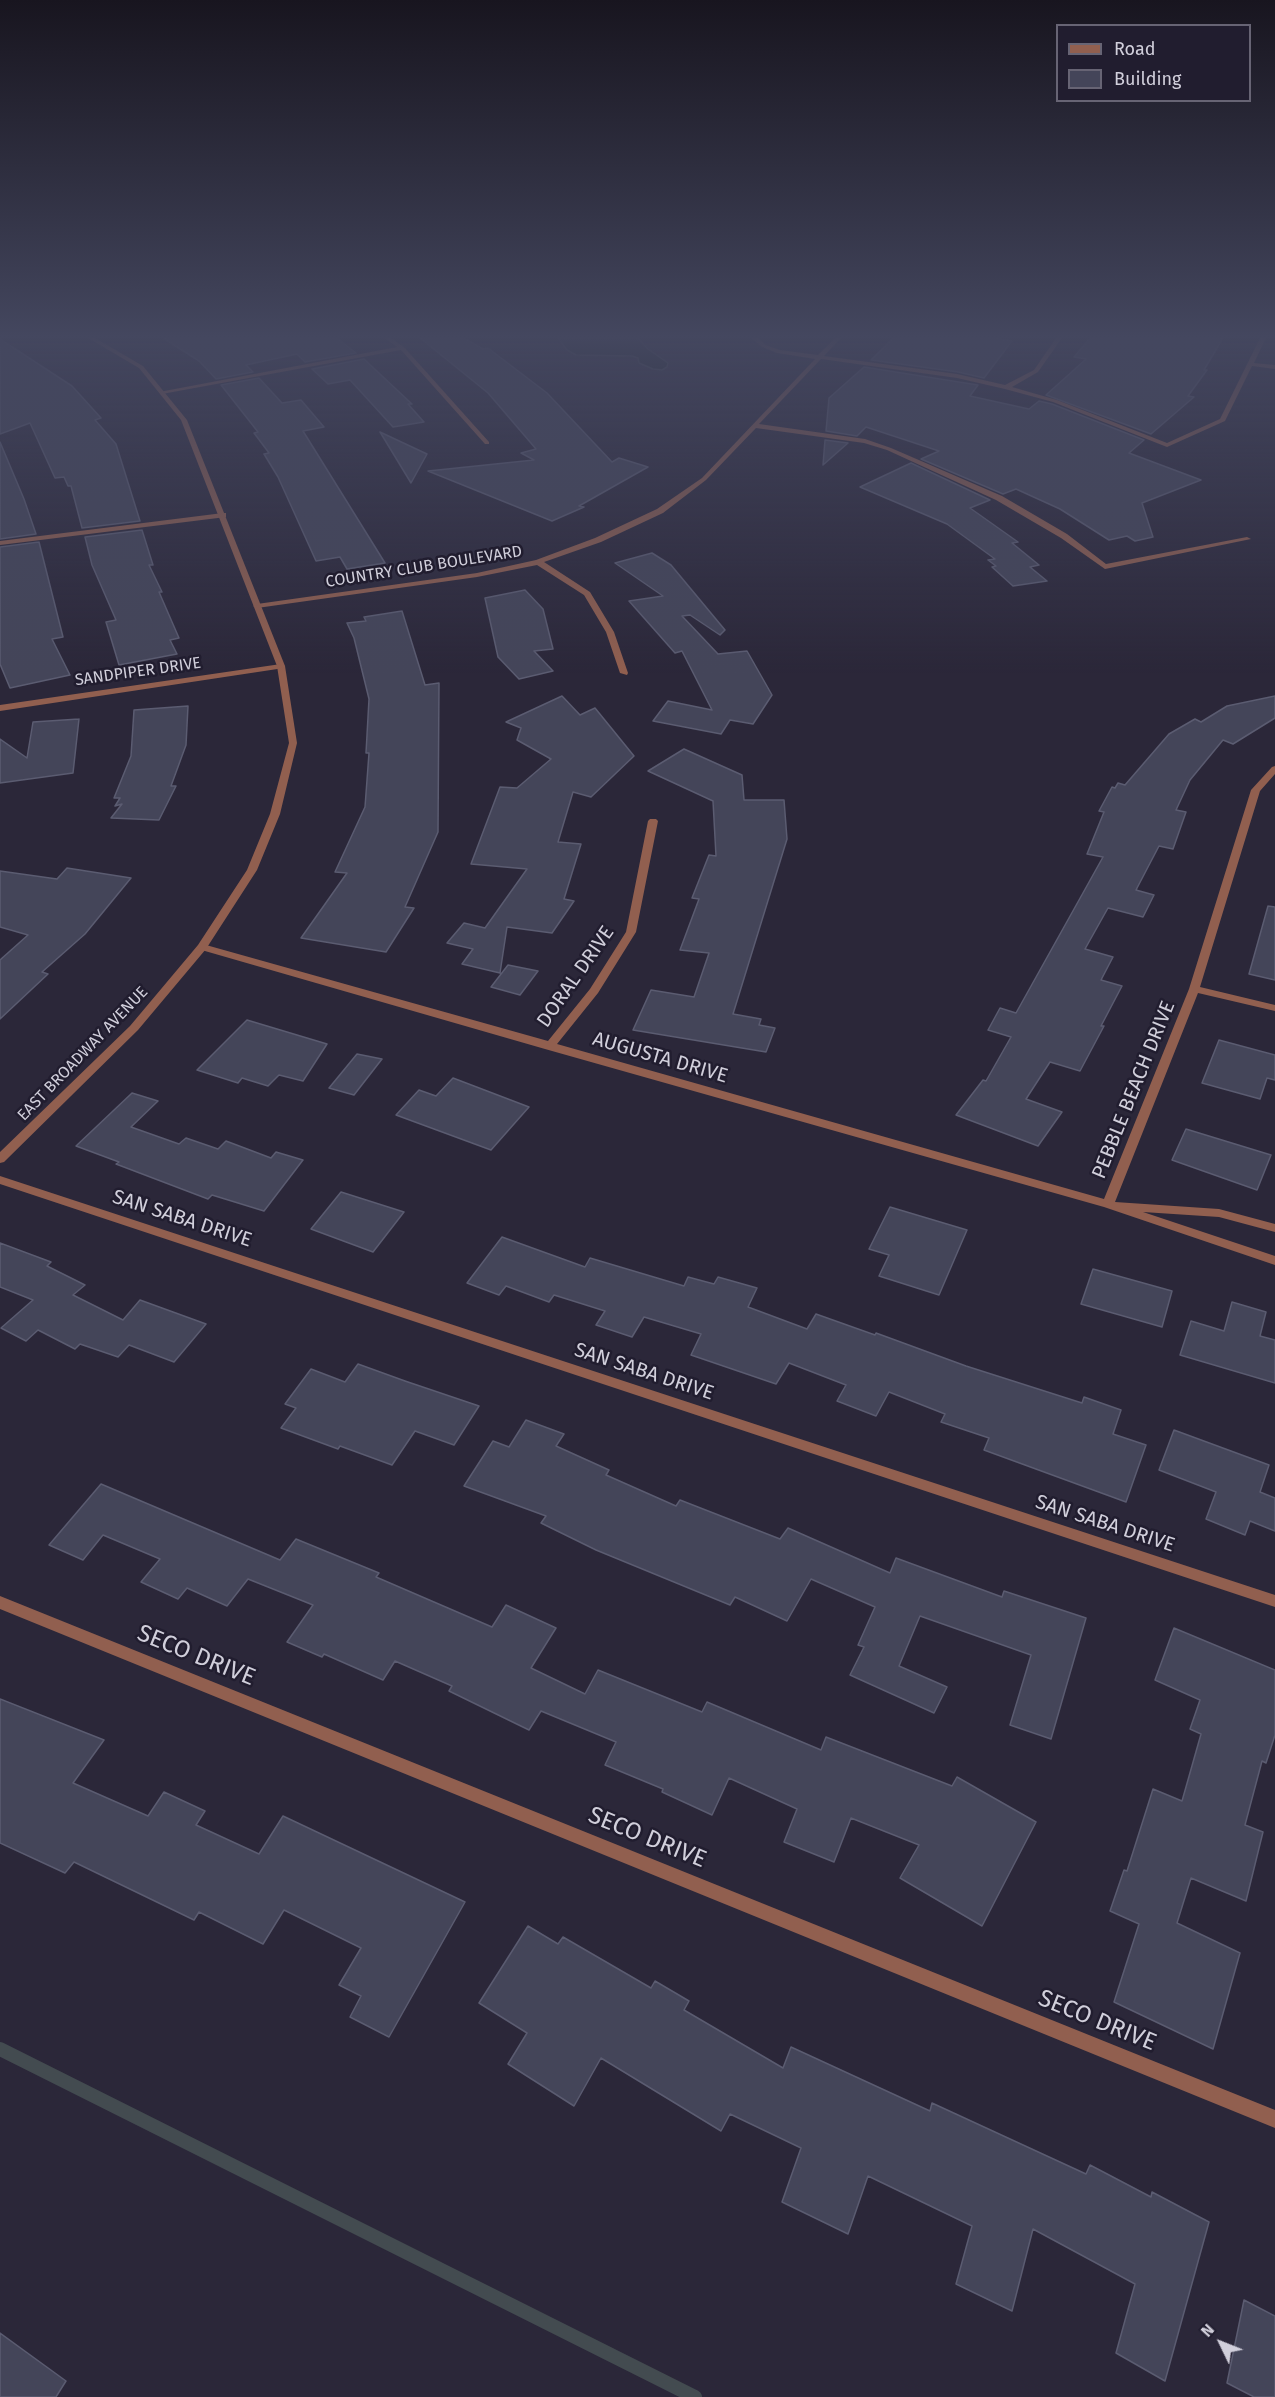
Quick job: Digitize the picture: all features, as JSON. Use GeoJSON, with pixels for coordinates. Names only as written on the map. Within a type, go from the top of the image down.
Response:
{"type":"FeatureCollection","features":[{"type":"Feature","properties":{"kind":"street","name":"EAST BROADWAY AVENUE"},"geometry":{"type":"LineString","coordinates":[[0,1159],[134,1028],[202,948],[252,870],[275,814],[293,743],[281,666],[196,450]]}},
{"type":"Feature","properties":{"kind":"street","name":"COUNTRY CLUB BOULEVARD"},"geometry":{"type":"LineString","coordinates":[[257,606],[477,574],[538,562],[598,540],[660,511],[704,479],[733,450]]}},
{"type":"Feature","properties":{"kind":"street"},"geometry":{"type":"LineString","coordinates":[[891,450],[999,498],[1064,536],[1105,567],[1246,539]]}},
{"type":"Feature","properties":{"kind":"street"},"geometry":{"type":"LineString","coordinates":[[0,543],[223,515]]}},
{"type":"Feature","properties":{"kind":"street"},"geometry":{"type":"LineString","coordinates":[[538,562],[586,594],[610,632],[624,673]]}},
{"type":"Feature","properties":{"kind":"street","name":"SANDPIPER DRIVE"},"geometry":{"type":"LineString","coordinates":[[0,708],[281,666]]}},
{"type":"Feature","properties":{"kind":"street","name":"PEBBLE BEACH DRIVE"},"geometry":{"type":"LineString","coordinates":[[1108,1204],[1194,989],[1256,790],[1275,769]]}},
{"type":"Feature","properties":{"kind":"street","name":"DORAL DRIVE"},"geometry":{"type":"LineString","coordinates":[[549,1047],[594,991],[631,932],[653,821]]}},
{"type":"Feature","properties":{"kind":"street","name":"AUGUSTA DRIVE"},"geometry":{"type":"LineString","coordinates":[[202,948],[1108,1204],[1275,1261]]}},
{"type":"Feature","properties":{"kind":"street","name":"PEBBLE BEACH DRIVE"},"geometry":{"type":"LineString","coordinates":[[1194,989],[1275,1008]]}},
{"type":"Feature","properties":{"kind":"street","name":"SAN SABA DRIVE"},"geometry":{"type":"LineString","coordinates":[[0,1180],[1275,1601]]}},
{"type":"Feature","properties":{"kind":"street","name":"AUGUSTA DRIVE"},"geometry":{"type":"LineString","coordinates":[[1108,1204],[1218,1213],[1275,1228]]}},
{"type":"Feature","properties":{"kind":"street","name":"SECO DRIVE"},"geometry":{"type":"LineString","coordinates":[[0,1602],[1275,2119]]}},
{"type":"Feature","properties":{"kind":"building"},"geometry":{"type":"Polygon","coordinates":[[[0,450],[3,450],[36,534],[0,539],[0,450]]]}},
{"type":"Feature","properties":{"kind":"building"},"geometry":{"type":"Polygon","coordinates":[[[42,450],[118,450],[140,521],[82,528],[71,486],[68,486],[64,477],[55,478],[42,450]]]}},
{"type":"Feature","properties":{"kind":"building"},"geometry":{"type":"Polygon","coordinates":[[[267,450],[315,450],[385,563],[347,569],[340,557],[316,561],[278,477],[264,454],[269,453],[267,450]]]}},
{"type":"Feature","properties":{"kind":"building"},"geometry":{"type":"Polygon","coordinates":[[[391,450],[418,450],[427,454],[411,483],[391,450]]]}},
{"type":"Feature","properties":{"kind":"building"},"geometry":{"type":"Polygon","coordinates":[[[533,450],[601,450],[612,462],[619,458],[648,467],[579,506],[584,507],[552,521],[428,471],[534,460],[521,453],[533,450]]]}},
{"type":"Feature","properties":{"kind":"building"},"geometry":{"type":"Polygon","coordinates":[[[824,450],[840,450],[823,465],[824,450]]]}},
{"type":"Feature","properties":{"kind":"building"},"geometry":{"type":"Polygon","coordinates":[[[936,450],[1133,450],[1129,453],[1201,480],[1142,503],[1153,537],[1135,541],[1127,536],[1109,540],[1060,509],[1016,489],[1003,494],[921,459],[939,451],[936,450]]]}},
{"type":"Feature","properties":{"kind":"building"},"geometry":{"type":"Polygon","coordinates":[[[911,463],[990,500],[970,508],[1018,542],[1012,543],[1039,565],[1030,567],[1047,581],[1013,586],[992,567],[996,566],[988,560],[995,559],[947,524],[860,487],[911,463]]]}},
{"type":"Feature","properties":{"kind":"building"},"geometry":{"type":"Polygon","coordinates":[[[142,530],[153,565],[149,565],[179,638],[170,640],[177,654],[119,665],[106,622],[116,620],[92,565],[85,537],[142,530]]]}},
{"type":"Feature","properties":{"kind":"building"},"geometry":{"type":"Polygon","coordinates":[[[39,542],[63,637],[52,639],[70,675],[10,688],[0,664],[0,547],[39,542]]]}},
{"type":"Feature","properties":{"kind":"building"},"geometry":{"type":"Polygon","coordinates":[[[652,553],[671,565],[725,630],[720,635],[690,615],[682,616],[718,654],[747,651],[772,695],[753,724],[730,720],[721,734],[653,721],[668,701],[712,710],[682,651],[675,653],[629,601],[663,596],[615,563],[652,553]]]}},
{"type":"Feature","properties":{"kind":"building"},"geometry":{"type":"Polygon","coordinates":[[[525,590],[543,609],[553,649],[534,651],[553,671],[519,679],[498,657],[485,598],[525,590]]]}},
{"type":"Feature","properties":{"kind":"building"},"geometry":{"type":"Polygon","coordinates":[[[402,611],[425,685],[439,683],[438,832],[405,907],[414,908],[386,952],[301,938],[347,873],[335,872],[365,807],[369,753],[366,753],[369,699],[354,638],[347,623],[366,621],[364,617],[402,611]]]}},
{"type":"Feature","properties":{"kind":"building"},"geometry":{"type":"Polygon","coordinates":[[[562,696],[580,715],[595,708],[634,756],[591,797],[573,792],[558,842],[581,844],[564,899],[574,901],[552,933],[507,927],[500,973],[462,964],[473,949],[447,943],[464,923],[485,928],[527,869],[471,864],[500,787],[517,788],[551,759],[517,740],[521,728],[506,722],[562,696]]]}},
{"type":"Feature","properties":{"kind":"building"},"geometry":{"type":"Polygon","coordinates":[[[1275,696],[1275,718],[1233,744],[1223,740],[1190,780],[1176,810],[1186,812],[1173,849],[1159,846],[1136,890],[1154,895],[1143,917],[1108,908],[1085,949],[1113,957],[1101,980],[1122,986],[1080,1071],[1050,1062],[1026,1099],[1062,1112],[1038,1146],[956,1115],[983,1080],[986,1081],[1011,1037],[988,1030],[1000,1008],[1016,1013],[1103,857],[1087,854],[1104,812],[1099,811],[1112,787],[1115,788],[1118,783],[1125,785],[1169,734],[1195,719],[1201,722],[1227,706],[1275,696]]]}},
{"type":"Feature","properties":{"kind":"building"},"geometry":{"type":"Polygon","coordinates":[[[188,706],[186,745],[171,786],[176,786],[159,820],[111,818],[122,804],[115,806],[120,798],[114,798],[131,756],[134,710],[188,706]]]}},
{"type":"Feature","properties":{"kind":"building"},"geometry":{"type":"Polygon","coordinates":[[[79,719],[73,773],[0,783],[0,739],[27,758],[33,722],[79,719]]]}},
{"type":"Feature","properties":{"kind":"building"},"geometry":{"type":"Polygon","coordinates":[[[684,749],[742,775],[744,800],[784,800],[787,839],[733,1014],[761,1019],[759,1025],[775,1028],[766,1052],[633,1030],[651,990],[694,997],[709,953],[680,950],[699,899],[692,898],[709,855],[716,856],[713,801],[648,771],[684,749]]]}},
{"type":"Feature","properties":{"kind":"building"},"geometry":{"type":"Polygon","coordinates":[[[67,868],[131,878],[85,934],[42,972],[48,974],[0,1019],[0,960],[28,935],[0,927],[0,871],[57,879],[67,868]]]}},
{"type":"Feature","properties":{"kind":"building"},"geometry":{"type":"Polygon","coordinates":[[[1268,906],[1275,907],[1275,980],[1249,974],[1268,906]]]}},
{"type":"Feature","properties":{"kind":"building"},"geometry":{"type":"Polygon","coordinates":[[[508,965],[538,971],[520,995],[491,987],[508,965]]]}},
{"type":"Feature","properties":{"kind":"building"},"geometry":{"type":"Polygon","coordinates":[[[247,1020],[327,1044],[303,1081],[279,1075],[268,1086],[242,1078],[238,1083],[197,1070],[247,1020]]]}},
{"type":"Feature","properties":{"kind":"building"},"geometry":{"type":"Polygon","coordinates":[[[1219,1040],[1275,1055],[1275,1080],[1267,1078],[1260,1099],[1202,1083],[1219,1040]]]}},
{"type":"Feature","properties":{"kind":"building"},"geometry":{"type":"Polygon","coordinates":[[[357,1054],[382,1059],[354,1095],[329,1088],[357,1054]]]}},
{"type":"Feature","properties":{"kind":"building"},"geometry":{"type":"Polygon","coordinates":[[[453,1078],[529,1107],[491,1150],[396,1115],[419,1090],[436,1096],[453,1078]]]}},
{"type":"Feature","properties":{"kind":"building"},"geometry":{"type":"Polygon","coordinates":[[[132,1093],[158,1101],[131,1127],[179,1144],[186,1138],[218,1149],[226,1141],[271,1158],[276,1152],[303,1160],[264,1211],[212,1195],[208,1199],[76,1146],[132,1093]]]}},
{"type":"Feature","properties":{"kind":"building"},"geometry":{"type":"Polygon","coordinates":[[[1186,1129],[1271,1155],[1257,1190],[1172,1160],[1186,1129]]]}},
{"type":"Feature","properties":{"kind":"building"},"geometry":{"type":"Polygon","coordinates":[[[341,1192],[404,1212],[373,1252],[311,1229],[341,1192]]]}},
{"type":"Feature","properties":{"kind":"building"},"geometry":{"type":"Polygon","coordinates":[[[890,1207],[967,1230],[939,1295],[879,1276],[889,1255],[869,1249],[890,1207]]]}},
{"type":"Feature","properties":{"kind":"building"},"geometry":{"type":"Polygon","coordinates":[[[502,1237],[585,1267],[590,1258],[684,1286],[688,1277],[714,1284],[718,1277],[757,1288],[748,1307],[807,1329],[816,1314],[1082,1403],[1084,1397],[1121,1410],[1113,1434],[1146,1445],[1126,1502],[984,1450],[989,1438],[941,1422],[945,1414],[889,1392],[876,1416],[837,1401],[846,1385],[789,1363],[776,1384],[691,1355],[701,1334],[644,1317],[632,1337],[596,1325],[605,1311],[554,1295],[549,1302],[506,1286],[499,1295],[467,1283],[502,1237]]]}},
{"type":"Feature","properties":{"kind":"building"},"geometry":{"type":"Polygon","coordinates":[[[0,1243],[51,1262],[47,1266],[85,1285],[73,1295],[123,1320],[140,1300],[206,1324],[174,1362],[129,1345],[118,1357],[80,1344],[75,1349],[38,1330],[26,1341],[1,1328],[33,1300],[0,1287],[0,1243]]]}},
{"type":"Feature","properties":{"kind":"building"},"geometry":{"type":"Polygon","coordinates":[[[1093,1269],[1172,1291],[1162,1327],[1081,1304],[1093,1269]]]}},
{"type":"Feature","properties":{"kind":"building"},"geometry":{"type":"Polygon","coordinates":[[[1232,1302],[1266,1312],[1260,1336],[1275,1340],[1275,1383],[1180,1355],[1191,1321],[1224,1331],[1232,1302]]]}},
{"type":"Feature","properties":{"kind":"building"},"geometry":{"type":"Polygon","coordinates":[[[358,1364],[479,1406],[454,1445],[415,1431],[392,1465],[340,1446],[338,1449],[281,1428],[296,1408],[285,1404],[311,1369],[345,1382],[358,1364]]]}},
{"type":"Feature","properties":{"kind":"building"},"geometry":{"type":"Polygon","coordinates":[[[526,1420],[564,1434],[556,1446],[609,1470],[606,1475],[676,1506],[680,1500],[780,1539],[788,1528],[890,1573],[896,1558],[1002,1597],[1004,1591],[1086,1618],[1051,1739],[1010,1725],[1031,1655],[920,1616],[899,1666],[947,1687],[934,1713],[850,1675],[864,1647],[858,1645],[875,1607],[811,1579],[787,1621],[735,1597],[730,1605],[596,1550],[541,1523],[546,1516],[464,1486],[493,1441],[509,1447],[526,1420]]]}},
{"type":"Feature","properties":{"kind":"building"},"geometry":{"type":"Polygon","coordinates":[[[1174,1430],[1269,1465],[1260,1492],[1275,1498],[1275,1531],[1250,1521],[1245,1535],[1206,1519],[1216,1492],[1159,1470],[1174,1430]]]}},
{"type":"Feature","properties":{"kind":"building"},"geometry":{"type":"Polygon","coordinates":[[[101,1484],[280,1560],[296,1539],[379,1573],[376,1577],[492,1627],[506,1605],[556,1628],[531,1668],[585,1694],[598,1670],[702,1712],[707,1702],[821,1750],[826,1737],[952,1786],[957,1777],[1036,1822],[982,1926],[900,1878],[919,1845],[851,1818],[834,1862],[784,1842],[797,1809],[729,1778],[712,1815],[662,1792],[663,1789],[605,1765],[616,1742],[541,1711],[529,1730],[449,1691],[452,1686],[395,1661],[383,1680],[324,1654],[322,1657],[287,1642],[313,1605],[248,1579],[227,1606],[187,1588],[178,1599],[141,1582],[160,1559],[103,1535],[83,1560],[49,1545],[101,1484]]]}},
{"type":"Feature","properties":{"kind":"building"},"geometry":{"type":"Polygon","coordinates":[[[1174,1628],[1275,1670],[1275,1735],[1266,1763],[1262,1761],[1245,1825],[1263,1832],[1246,1901],[1191,1878],[1177,1923],[1240,1953],[1213,2049],[1114,2002],[1139,1924],[1110,1911],[1124,1870],[1127,1871],[1153,1789],[1182,1801],[1201,1734],[1190,1729],[1200,1700],[1155,1680],[1174,1628]]]}},
{"type":"Feature","properties":{"kind":"building"},"geometry":{"type":"Polygon","coordinates":[[[0,1699],[104,1740],[73,1783],[148,1816],[164,1792],[205,1811],[196,1825],[259,1854],[283,1816],[465,1902],[389,2037],[350,2017],[361,1996],[339,1985],[361,1948],[284,1910],[263,1944],[199,1912],[194,1920],[74,1862],[65,1873],[0,1843],[0,1699]]]}},
{"type":"Feature","properties":{"kind":"building"},"geometry":{"type":"Polygon","coordinates":[[[528,1926],[558,1944],[563,1937],[651,1988],[655,1981],[689,2001],[684,2010],[783,2068],[791,2047],[930,2111],[932,2103],[1086,2174],[1090,2165],[1151,2197],[1152,2192],[1209,2222],[1165,2381],[1116,2353],[1135,2284],[1033,2229],[1012,2311],[956,2284],[972,2226],[868,2176],[848,2234],[782,2202],[801,2148],[730,2114],[721,2131],[601,2058],[574,2106],[508,2064],[527,2033],[479,2003],[528,1926]]]}},
{"type":"Feature","properties":{"kind":"building"},"geometry":{"type":"Polygon","coordinates":[[[1244,2300],[1275,2316],[1275,2397],[1254,2397],[1227,2383],[1244,2300]]]}},
{"type":"Feature","properties":{"kind":"building"},"geometry":{"type":"Polygon","coordinates":[[[0,2333],[66,2381],[56,2397],[0,2397],[0,2333]]]}},
{"type":"Feature","properties":{"kind":"waterway"},"geometry":{"type":"LineString","coordinates":[[0,2049],[695,2397]]}}]}
